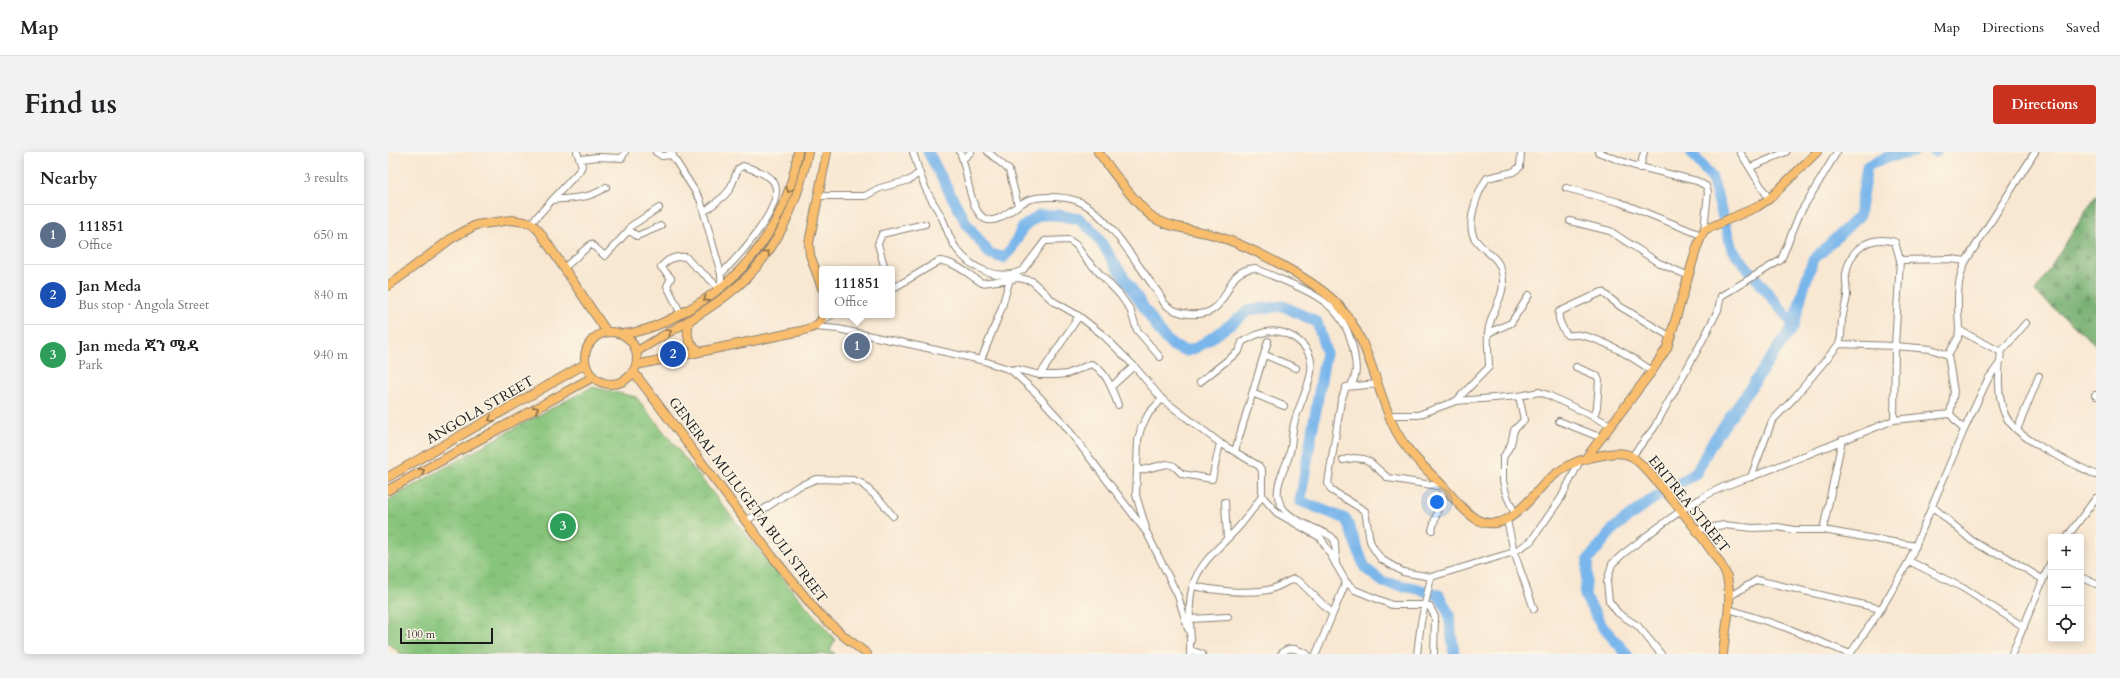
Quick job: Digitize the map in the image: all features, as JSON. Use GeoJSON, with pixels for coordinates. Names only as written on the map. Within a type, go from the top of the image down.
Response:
{"type":"FeatureCollection","features":[{"type":"Feature","properties":{"kind":"main road"},"geometry":{"type":"LineString","coordinates":[[636,352],[688,321],[728,294],[767,237],[784,204],[798,152]]}},
{"type":"Feature","properties":{"kind":"main road"},"geometry":{"type":"LineString","coordinates":[[808,152],[796,200],[789,216],[775,242],[756,267],[681,314],[645,331],[622,334],[607,332],[600,334],[589,343],[586,350],[585,364],[593,377],[604,383],[616,383],[623,381],[635,368],[699,350],[815,327],[823,318]]}},
{"type":"Feature","properties":{"kind":"main road"},"geometry":{"type":"LineString","coordinates":[[819,280],[812,260],[809,243],[817,196],[827,152]]}},
{"type":"Feature","properties":{"kind":"main road","name":"ERITREA STREET"},"geometry":{"type":"LineString","coordinates":[[1098,152],[1139,204],[1153,218],[1162,222],[1210,234],[1238,243],[1312,282],[1325,292],[1339,306],[1363,340],[1377,384],[1394,428],[1414,456],[1473,517],[1480,521],[1491,523],[1506,520],[1516,514],[1549,480],[1583,459],[1616,453],[1632,456],[1654,477],[1696,530],[1725,570],[1730,596],[1723,654]]}},
{"type":"Feature","properties":{"kind":"main road"},"geometry":{"type":"LineString","coordinates":[[1583,459],[1602,438],[1610,425],[1652,371],[1667,348],[1703,232],[1757,207],[1769,199],[1817,152]]}},
{"type":"Feature","properties":{"kind":"main road"},"geometry":{"type":"LineString","coordinates":[[388,286],[452,238],[476,225],[510,220],[531,223],[539,231],[607,332]]}},
{"type":"Feature","properties":{"kind":"main road"},"geometry":{"type":"LineString","coordinates":[[688,321],[686,334],[688,339],[699,350]]}},
{"type":"Feature","properties":{"kind":"main road"},"geometry":{"type":"LineString","coordinates":[[622,334],[633,345],[636,352],[635,368]]}},
{"type":"Feature","properties":{"kind":"main road","name":"ANGOLA STREET"},"geometry":{"type":"LineString","coordinates":[[388,477],[516,405],[585,364]]}},
{"type":"Feature","properties":{"kind":"main road","name":"GENERAL MULUGETA BULI STREET"},"geometry":{"type":"LineString","coordinates":[[635,368],[746,521],[818,613],[867,654]]}},
{"type":"Feature","properties":{"kind":"main road"},"geometry":{"type":"LineString","coordinates":[[388,490],[593,377]]}},
{"type":"Feature","properties":{"kind":"main road"},"geometry":{"type":"LineString","coordinates":[[516,405],[523,416]]}},
{"type":"Feature","properties":{"kind":"street"},"geometry":{"type":"LineString","coordinates":[[531,223],[580,170],[581,159],[577,152]]}},
{"type":"Feature","properties":{"kind":"street"},"geometry":{"type":"LineString","coordinates":[[581,159],[598,157],[622,158],[625,152]]}},
{"type":"Feature","properties":{"kind":"street"},"geometry":{"type":"LineString","coordinates":[[656,152],[662,156],[673,153],[695,190],[704,212],[721,274],[720,289]]}},
{"type":"Feature","properties":{"kind":"street"},"geometry":{"type":"LineString","coordinates":[[913,152],[925,188],[943,219],[955,247],[966,260],[985,272],[1000,275],[1012,273],[1023,270],[1045,241],[1069,240],[1076,245],[1086,259],[1120,295],[1130,309],[1137,330],[1160,357]]}},
{"type":"Feature","properties":{"kind":"street"},"geometry":{"type":"LineString","coordinates":[[960,152],[970,190],[980,214],[988,220],[995,220],[1006,215],[1018,205],[1036,197],[1073,198],[1085,204],[1105,222],[1165,303],[1178,312],[1203,314],[1216,307],[1235,276],[1248,269],[1255,268],[1317,297],[1330,305],[1341,318],[1352,341],[1357,370],[1351,385]]}},
{"type":"Feature","properties":{"kind":"street"},"geometry":{"type":"LineString","coordinates":[[964,158],[971,152]]}},
{"type":"Feature","properties":{"kind":"street"},"geometry":{"type":"LineString","coordinates":[[988,152],[1009,170],[1018,205]]}},
{"type":"Feature","properties":{"kind":"street"},"geometry":{"type":"LineString","coordinates":[[1456,401],[1489,367],[1488,333],[1502,292],[1503,279],[1501,266],[1498,260],[1478,242],[1471,231],[1475,201],[1487,178],[1513,172],[1520,167],[1521,152]]}},
{"type":"Feature","properties":{"kind":"street"},"geometry":{"type":"LineString","coordinates":[[1566,188],[1619,202],[1703,232],[1708,192],[1706,186],[1697,181],[1640,168],[1612,159],[1598,152]]}},
{"type":"Feature","properties":{"kind":"street"},"geometry":{"type":"LineString","coordinates":[[1612,159],[1615,152]]}},
{"type":"Feature","properties":{"kind":"street"},"geometry":{"type":"LineString","coordinates":[[1640,168],[1644,152]]}},
{"type":"Feature","properties":{"kind":"street"},"geometry":{"type":"LineString","coordinates":[[1740,152],[1751,167],[1769,199]]}},
{"type":"Feature","properties":{"kind":"street"},"geometry":{"type":"LineString","coordinates":[[1751,167],[1786,152]]}},
{"type":"Feature","properties":{"kind":"street"},"geometry":{"type":"LineString","coordinates":[[1632,456],[1654,428],[1718,310],[1721,296],[1742,282],[1777,263],[1783,256],[1800,213],[1837,152]]}},
{"type":"Feature","properties":{"kind":"street"},"geometry":{"type":"LineString","coordinates":[[1950,414],[1954,392],[1948,355],[1958,338],[1960,278],[1966,261],[2035,152]]}},
{"type":"Feature","properties":{"kind":"street"},"geometry":{"type":"LineString","coordinates":[[704,212],[724,196],[730,189],[738,169],[743,166],[755,170],[772,180],[776,186],[776,193],[771,210],[757,233],[736,260],[721,274]]}},
{"type":"Feature","properties":{"kind":"street"},"geometry":{"type":"LineString","coordinates":[[817,196],[865,196],[880,188],[910,180],[916,175]]}},
{"type":"Feature","properties":{"kind":"street"},"geometry":{"type":"LineString","coordinates":[[552,200],[589,196],[598,193],[606,187]]}},
{"type":"Feature","properties":{"kind":"street"},"geometry":{"type":"LineString","coordinates":[[564,268],[591,244],[605,256],[631,226],[659,208]]}},
{"type":"Feature","properties":{"kind":"street"},"geometry":{"type":"LineString","coordinates":[[1570,221],[1610,231],[1659,263],[1689,276]]}},
{"type":"Feature","properties":{"kind":"street"},"geometry":{"type":"LineString","coordinates":[[884,266],[878,244],[882,234],[925,224]]}},
{"type":"Feature","properties":{"kind":"street"},"geometry":{"type":"LineString","coordinates":[[629,230],[637,236],[661,226]]}},
{"type":"Feature","properties":{"kind":"street"},"geometry":{"type":"LineString","coordinates":[[1751,477],[1772,421],[1795,397],[1839,344],[1842,336],[1842,321],[1847,296],[1846,273],[1855,251],[1864,244],[1885,240],[1895,242],[1900,260],[1895,346],[1894,420]]}},
{"type":"Feature","properties":{"kind":"street"},"geometry":{"type":"LineString","coordinates":[[681,314],[666,286],[671,278],[661,267],[664,263],[680,257],[686,258],[692,266],[705,273],[714,281],[720,289]]}},
{"type":"Feature","properties":{"kind":"street"},"geometry":{"type":"LineString","coordinates":[[1900,260],[1951,259],[1966,261]]}},
{"type":"Feature","properties":{"kind":"street"},"geometry":{"type":"LineString","coordinates":[[895,287],[939,262],[945,261],[982,283],[1025,278],[1032,281],[1053,300],[1079,316],[1104,335],[1134,366],[1162,399],[1220,443],[1259,466],[1262,471],[1262,496],[1251,513],[1216,549],[1199,571],[1193,586],[1190,619],[1190,652],[1202,654]]}},
{"type":"Feature","properties":{"kind":"street"},"geometry":{"type":"LineString","coordinates":[[981,360],[1001,310],[1010,279]]}},
{"type":"Feature","properties":{"kind":"street"},"geometry":{"type":"LineString","coordinates":[[1652,371],[1631,356],[1618,350],[1582,336],[1567,335],[1562,328],[1558,316],[1559,312],[1602,292],[1621,307],[1671,337]]}},
{"type":"Feature","properties":{"kind":"street"},"geometry":{"type":"LineString","coordinates":[[1488,333],[1511,323],[1529,295]]}},
{"type":"Feature","properties":{"kind":"street"},"geometry":{"type":"LineString","coordinates":[[1040,375],[1079,316]]}},
{"type":"Feature","properties":{"kind":"street"},"geometry":{"type":"LineString","coordinates":[[2026,323],[2001,352],[1999,364],[2002,403],[2006,416],[2017,430],[2036,443],[2096,475]]}},
{"type":"Feature","properties":{"kind":"street"},"geometry":{"type":"LineString","coordinates":[[815,327],[838,329],[981,360],[1012,370],[1016,369],[1040,375],[1067,374],[1091,364],[1102,372],[1111,387],[1118,406]]}},
{"type":"Feature","properties":{"kind":"street"},"geometry":{"type":"LineString","coordinates":[[1200,382],[1239,351],[1242,342],[1261,332],[1274,330],[1284,332],[1299,341],[1308,350],[1312,360],[1311,376],[1294,425],[1293,445],[1278,488],[1278,497],[1283,508],[1290,514],[1332,537],[1335,542],[1336,565]]}},
{"type":"Feature","properties":{"kind":"street"},"geometry":{"type":"LineString","coordinates":[[1959,330],[2001,352]]}},
{"type":"Feature","properties":{"kind":"street"},"geometry":{"type":"LineString","coordinates":[[1235,452],[1268,341]]}},
{"type":"Feature","properties":{"kind":"street"},"geometry":{"type":"LineString","coordinates":[[1839,344],[1931,349],[1948,355]]}},
{"type":"Feature","properties":{"kind":"street"},"geometry":{"type":"LineString","coordinates":[[1265,355],[1296,368]]}},
{"type":"Feature","properties":{"kind":"street"},"geometry":{"type":"LineString","coordinates":[[1729,609],[1787,628],[1850,654],[1881,609],[1909,561],[1933,507],[1964,430],[1988,379],[1999,364]]}},
{"type":"Feature","properties":{"kind":"street"},"geometry":{"type":"LineString","coordinates":[[1111,387],[1134,366]]}},
{"type":"Feature","properties":{"kind":"street"},"geometry":{"type":"LineString","coordinates":[[1576,367],[1597,376],[1599,380],[1597,407],[1594,417]]}},
{"type":"Feature","properties":{"kind":"street"},"geometry":{"type":"LineString","coordinates":[[1012,370],[1064,424],[1147,533]]}},
{"type":"Feature","properties":{"kind":"street"},"geometry":{"type":"LineString","coordinates":[[2017,430],[2038,376]]}},
{"type":"Feature","properties":{"kind":"street"},"geometry":{"type":"LineString","coordinates":[[1355,378],[1362,385]]}},
{"type":"Feature","properties":{"kind":"street"},"geometry":{"type":"LineString","coordinates":[[1377,384],[1351,385],[1346,387],[1341,401],[1328,483],[1329,488],[1365,511],[1370,541],[1374,549],[1382,559],[1403,572],[1431,579],[1514,552],[1531,541],[1539,532],[1561,498],[1583,459]]}},
{"type":"Feature","properties":{"kind":"street"},"geometry":{"type":"LineString","coordinates":[[1389,415],[1418,415],[1456,401],[1519,396],[1539,392],[1610,425]]}},
{"type":"Feature","properties":{"kind":"street"},"geometry":{"type":"LineString","coordinates":[[1252,393],[1284,406]]}},
{"type":"Feature","properties":{"kind":"street"},"geometry":{"type":"LineString","coordinates":[[1516,514],[1506,494],[1502,470],[1503,458],[1511,444],[1514,430],[1524,420],[1519,396]]}},
{"type":"Feature","properties":{"kind":"street"},"geometry":{"type":"LineString","coordinates":[[1162,399],[1155,405],[1140,428],[1137,452],[1136,494],[1147,533],[1178,596],[1191,640]]}},
{"type":"Feature","properties":{"kind":"street"},"geometry":{"type":"LineString","coordinates":[[1661,654],[1638,626],[1618,613],[1609,601],[1607,582],[1612,564],[1624,553],[1681,511],[1707,494],[1734,482],[1751,477],[1894,420],[1950,414]]}},
{"type":"Feature","properties":{"kind":"street"},"geometry":{"type":"LineString","coordinates":[[1950,414],[1964,430]]}},
{"type":"Feature","properties":{"kind":"street"},"geometry":{"type":"LineString","coordinates":[[1559,421],[1602,438]]}},
{"type":"Feature","properties":{"kind":"street"},"geometry":{"type":"LineString","coordinates":[[1823,530],[1842,440]]}},
{"type":"Feature","properties":{"kind":"street"},"geometry":{"type":"LineString","coordinates":[[1137,471],[1167,464],[1174,466],[1182,474],[1212,478],[1220,443]]}},
{"type":"Feature","properties":{"kind":"street"},"geometry":{"type":"LineString","coordinates":[[1343,460],[1364,459],[1370,462],[1388,478],[1444,487],[1432,530]]}},
{"type":"Feature","properties":{"kind":"street"},"geometry":{"type":"LineString","coordinates":[[746,521],[797,487],[816,480],[852,480],[861,483],[880,500],[893,516]]}},
{"type":"Feature","properties":{"kind":"street"},"geometry":{"type":"LineString","coordinates":[[1262,496],[1277,513],[1321,538],[1346,582],[1363,595],[1392,605],[1424,605],[1430,607],[1435,617],[1434,654]]}},
{"type":"Feature","properties":{"kind":"street"},"geometry":{"type":"LineString","coordinates":[[2069,534],[2096,498]]}},
{"type":"Feature","properties":{"kind":"street"},"geometry":{"type":"LineString","coordinates":[[1225,502],[1227,539]]}},
{"type":"Feature","properties":{"kind":"street"},"geometry":{"type":"LineString","coordinates":[[1933,507],[1971,540],[1990,552],[2003,555],[2042,579]]}},
{"type":"Feature","properties":{"kind":"street"},"geometry":{"type":"LineString","coordinates":[[1506,520],[1514,552],[1534,609]]}},
{"type":"Feature","properties":{"kind":"street"},"geometry":{"type":"LineString","coordinates":[[1696,530],[1724,526],[1823,530],[1916,546]]}},
{"type":"Feature","properties":{"kind":"street"},"geometry":{"type":"LineString","coordinates":[[1909,561],[1976,595],[2024,627]]}},
{"type":"Feature","properties":{"kind":"street"},"geometry":{"type":"LineString","coordinates":[[2012,654],[2042,579],[2048,568]]}},
{"type":"Feature","properties":{"kind":"street"},"geometry":{"type":"LineString","coordinates":[[2084,578],[2096,584]]}},
{"type":"Feature","properties":{"kind":"street"},"geometry":{"type":"LineString","coordinates":[[1193,586],[1205,589],[1259,591],[1269,590],[1294,579],[1300,582],[1332,613]]}},
{"type":"Feature","properties":{"kind":"street"},"geometry":{"type":"LineString","coordinates":[[1417,654],[1424,605],[1431,579]]}},
{"type":"Feature","properties":{"kind":"street"},"geometry":{"type":"LineString","coordinates":[[1730,596],[1757,580],[1881,609]]}},
{"type":"Feature","properties":{"kind":"street"},"geometry":{"type":"LineString","coordinates":[[1316,654],[1346,582]]}},
{"type":"Feature","properties":{"kind":"street"},"geometry":{"type":"LineString","coordinates":[[1190,619],[1228,617]]}},
{"type":"Feature","properties":{"kind":"street"},"geometry":{"type":"LineString","coordinates":[[1280,654],[1285,649],[1290,648],[1307,654]]}},
{"type":"Feature","properties":{"kind":"green space"},"geometry":{"type":"Polygon","coordinates":[[[2096,195],[2096,345],[2035,292],[2096,195]]]}},
{"type":"Feature","properties":{"kind":"green space"},"geometry":{"type":"Polygon","coordinates":[[[592,387],[636,397],[760,552],[835,640],[830,650],[835,654],[401,654],[388,643],[388,500],[520,425],[592,387]]]}},
{"type":"Feature","properties":{"kind":"waterway"},"geometry":{"type":"LineString","coordinates":[[928,152],[966,223],[989,253],[1003,258],[1012,248],[1023,227],[1039,215],[1058,215],[1079,219],[1094,232],[1162,335],[1173,346],[1187,351],[1198,347],[1249,310],[1283,306],[1317,322],[1326,352],[1300,501],[1346,519],[1365,568],[1383,582],[1439,595],[1449,614],[1454,654]]}},
{"type":"Feature","properties":{"kind":"waterway"},"geometry":{"type":"LineString","coordinates":[[1691,152],[1712,178],[1732,249],[1794,325]]}},
{"type":"Feature","properties":{"kind":"waterway"},"geometry":{"type":"LineString","coordinates":[[1627,654],[1602,626],[1585,596],[1588,560],[1614,528],[1647,503],[1696,473],[1712,443],[1794,325],[1813,260],[1859,216],[1867,166],[1888,157],[1914,152]]}},
{"type":"Feature","properties":{"kind":"place","name":"111851"},"geometry":{"type":"Point","coordinates":[857,346]}},
{"type":"Feature","properties":{"kind":"place","name":"Jan Meda"},"geometry":{"type":"Point","coordinates":[673,354]}},
{"type":"Feature","properties":{"kind":"place","name":"Jan meda ጃን ሜዳ"},"geometry":{"type":"Point","coordinates":[563,526]}}]}
